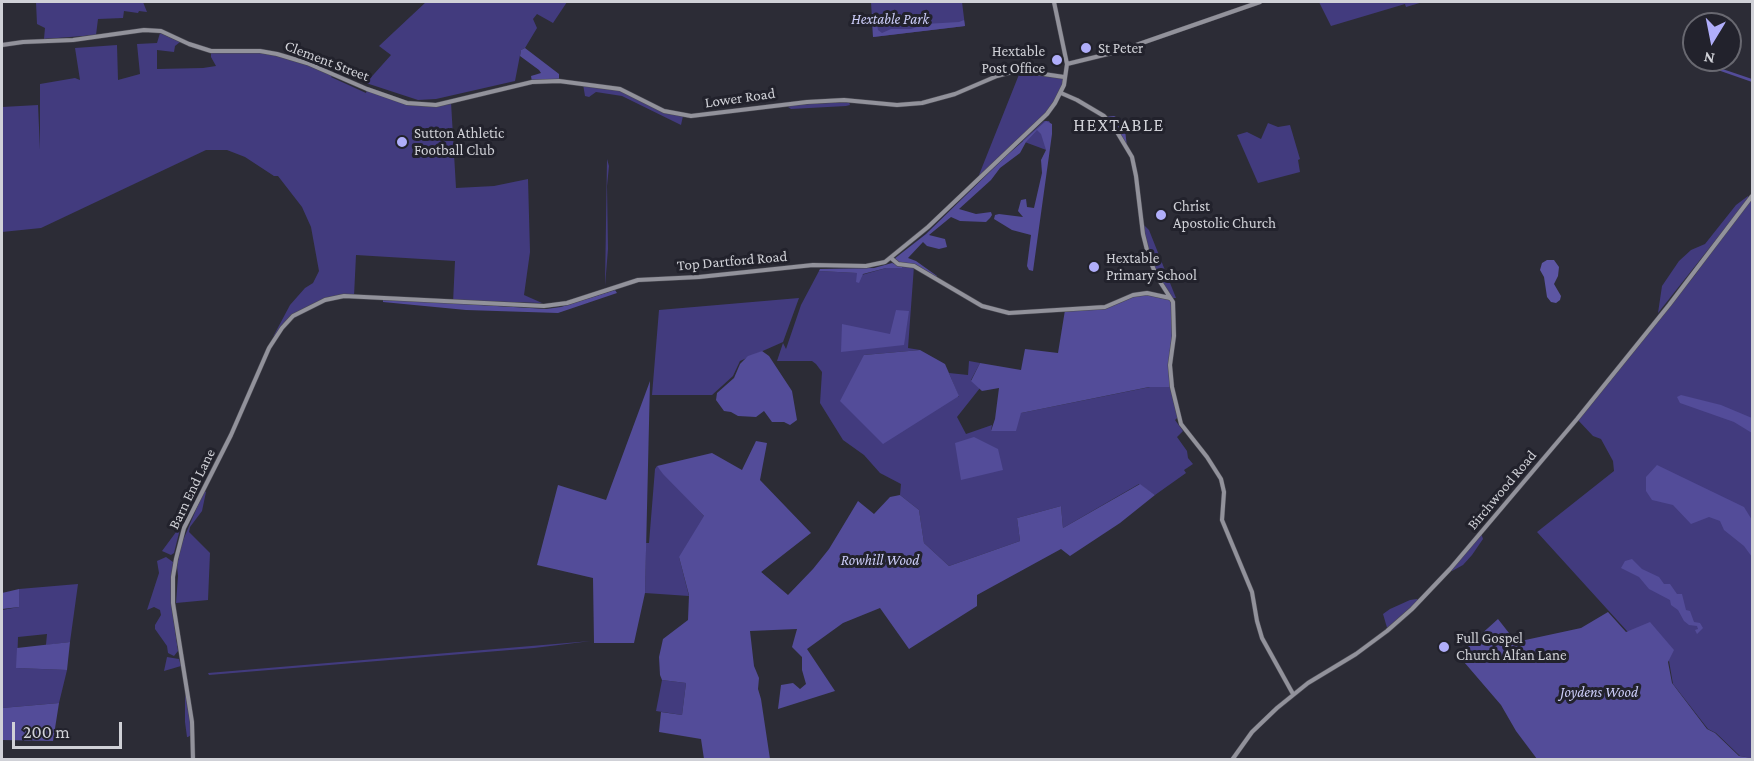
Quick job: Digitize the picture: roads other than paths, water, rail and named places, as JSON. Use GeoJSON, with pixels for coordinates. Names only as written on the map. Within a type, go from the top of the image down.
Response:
{"type":"FeatureCollection","features":[{"type":"Feature","properties":{"kind":"street"},"geometry":{"type":"LineString","coordinates":[[1054,2],[1067,64],[1116,52],[1260,2]]}},
{"type":"Feature","properties":{"kind":"street","name":"Clement Street"},"geometry":{"type":"LineString","coordinates":[[2,45],[82,39],[144,30],[161,31],[211,51],[260,51],[277,54],[307,63],[367,89],[407,103],[436,105],[465,98]]}},
{"type":"Feature","properties":{"kind":"street","name":"Top Dartford Road"},"geometry":{"type":"LineString","coordinates":[[325,300],[354,296],[543,306],[567,303],[638,280],[699,277],[816,265],[866,266],[878,264],[891,258],[928,227],[1047,114],[1061,93],[1067,64]]}},
{"type":"Feature","properties":{"kind":"street","name":"Lower Road"},"geometry":{"type":"LineString","coordinates":[[465,98],[532,81],[559,81],[620,88],[664,111],[692,116],[807,102],[844,100],[897,105],[922,103],[955,94],[997,76],[1020,72],[1064,77]]}},
{"type":"Feature","properties":{"kind":"street"},"geometry":{"type":"LineString","coordinates":[[1061,93],[1104,116],[1127,148],[1136,176],[1143,234],[1149,258],[1157,278],[1173,302],[1174,336],[1170,365],[1172,387],[1181,424],[1221,478],[1224,492],[1222,519],[1252,592],[1262,638],[1293,694]]}},
{"type":"Feature","properties":{"kind":"street","name":"Birchwood Road"},"geometry":{"type":"LineString","coordinates":[[1232,759],[1262,721],[1293,694],[1388,631],[1450,570],[1577,419],[1669,305],[1752,196]]}},
{"type":"Feature","properties":{"kind":"street"},"geometry":{"type":"LineString","coordinates":[[891,258],[898,264],[914,266],[982,306],[1010,313],[1105,307],[1133,295],[1147,292],[1170,298],[1173,302]]}},
{"type":"Feature","properties":{"kind":"street","name":"Barn End Lane"},"geometry":{"type":"LineString","coordinates":[[194,759],[192,722],[173,603],[173,577],[179,545],[184,528],[231,435],[272,343],[293,316],[325,300]]}},
{"type":"Feature","properties":{"kind":"place","name":"St Peter"},"geometry":{"type":"Point","coordinates":[1086,48]}},
{"type":"Feature","properties":{"kind":"place","name":"Hextable Post Office"},"geometry":{"type":"Point","coordinates":[1057,60]}},
{"type":"Feature","properties":{"kind":"place","name":"Sutton Athletic Football Club"},"geometry":{"type":"Point","coordinates":[402,142]}},
{"type":"Feature","properties":{"kind":"place","name":"Christ Apostolic Church"},"geometry":{"type":"Point","coordinates":[1161,215]}},
{"type":"Feature","properties":{"kind":"place","name":"Hextable Primary School"},"geometry":{"type":"Point","coordinates":[1094,267]}},
{"type":"Feature","properties":{"kind":"place","name":"Full Gospel Church Alfan Lane"},"geometry":{"type":"Point","coordinates":[1444,647]}},
{"type":"Feature","properties":{"kind":"district","name":"HEXTABLE"},"geometry":{"type":"Point","coordinates":[1119,125]}},
{"type":"Feature","properties":{"kind":"park label","name":"Hextable Park"},"geometry":{"type":"Point","coordinates":[890,19]}},
{"type":"Feature","properties":{"kind":"park label","name":"Rowhill Wood"},"geometry":{"type":"Point","coordinates":[880,560]}},
{"type":"Feature","properties":{"kind":"park label","name":"Joydens Wood"},"geometry":{"type":"Point","coordinates":[1599,692]}}]}
